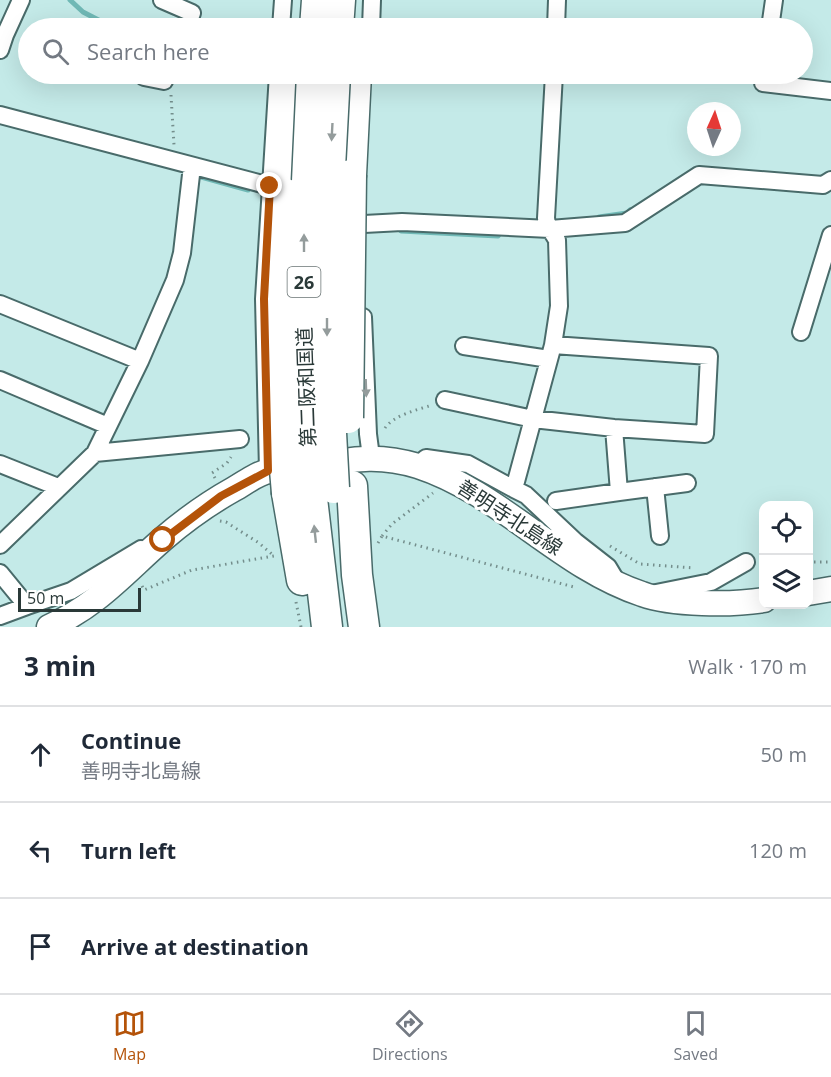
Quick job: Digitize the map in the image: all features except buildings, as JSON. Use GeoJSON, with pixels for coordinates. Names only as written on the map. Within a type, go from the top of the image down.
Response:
{"type":"FeatureCollection","features":[{"type":"Feature","properties":{"kind":"highway"},"geometry":{"type":"LineString","coordinates":[[297,18],[298,0]]}},
{"type":"Feature","properties":{"kind":"highway"},"geometry":{"type":"LineString","coordinates":[[316,18],[317,0]]}},
{"type":"Feature","properties":{"kind":"highway"},"geometry":{"type":"LineString","coordinates":[[339,18],[340,0]]}},
{"type":"Feature","properties":{"kind":"highway"},"geometry":{"type":"LineString","coordinates":[[359,18],[360,0]]}},
{"type":"Feature","properties":{"kind":"highway","name":"26"},"geometry":{"type":"LineString","coordinates":[[293,84],[279,179],[279,360],[283,451],[321,489]]}},
{"type":"Feature","properties":{"kind":"highway","name":"第二阪和国道"},"geometry":{"type":"LineString","coordinates":[[312,84],[305,224],[304,311],[321,489]]}},
{"type":"Feature","properties":{"kind":"highway","name":"第二阪和国道"},"geometry":{"type":"LineString","coordinates":[[327,627],[323,581],[321,489],[327,359],[327,236],[335,84]]}},
{"type":"Feature","properties":{"kind":"highway","name":"26"},"geometry":{"type":"LineString","coordinates":[[313,627],[323,581],[321,489],[348,420],[351,175],[356,84]]}},
{"type":"Feature","properties":{"kind":"highway","name":"26"},"geometry":{"type":"LineString","coordinates":[[323,581],[364,627]]}},
{"type":"Feature","properties":{"kind":"highway","name":"第二阪和国道"},"geometry":{"type":"LineString","coordinates":[[323,581],[348,627]]}},
{"type":"Feature","properties":{"kind":"main road","name":"善明寺北島線"},"geometry":{"type":"LineString","coordinates":[[49,627],[63,621],[111,589],[163,540],[221,496],[268,471],[371,457],[423,476],[461,483],[588,568],[643,595],[674,600],[714,602],[759,600]]}},
{"type":"Feature","properties":{"kind":"main road"},"geometry":{"type":"LineString","coordinates":[[813,592],[831,589]]}},
{"type":"Feature","properties":{"kind":"street"},"geometry":{"type":"LineString","coordinates":[[0,50],[21,0]]}},
{"type":"Feature","properties":{"kind":"street"},"geometry":{"type":"LineString","coordinates":[[162,0],[192,13],[190,18]]}},
{"type":"Feature","properties":{"kind":"street"},"geometry":{"type":"LineString","coordinates":[[282,18],[283,0]]}},
{"type":"Feature","properties":{"kind":"street"},"geometry":{"type":"LineString","coordinates":[[371,18],[372,0]]}},
{"type":"Feature","properties":{"kind":"street"},"geometry":{"type":"LineString","coordinates":[[556,18],[557,0]]}},
{"type":"Feature","properties":{"kind":"street"},"geometry":{"type":"LineString","coordinates":[[771,18],[774,0]]}},
{"type":"Feature","properties":{"kind":"street"},"geometry":{"type":"LineString","coordinates":[[268,471],[264,299],[279,179],[278,84]]}},
{"type":"Feature","properties":{"kind":"street"},"geometry":{"type":"LineString","coordinates":[[369,84],[363,306],[371,457]]}},
{"type":"Feature","properties":{"kind":"street"},"geometry":{"type":"LineString","coordinates":[[514,489],[551,352],[559,306],[557,240],[548,224],[554,84]]}},
{"type":"Feature","properties":{"kind":"street"},"geometry":{"type":"LineString","coordinates":[[772,84],[831,91]]}},
{"type":"Feature","properties":{"kind":"street"},"geometry":{"type":"LineString","coordinates":[[0,115],[175,162],[191,172],[279,179],[364,224],[402,222],[625,223],[699,175],[823,185],[831,180]]}},
{"type":"Feature","properties":{"kind":"street"},"geometry":{"type":"LineString","coordinates":[[0,545],[95,453],[176,280],[182,253],[191,172]]}},
{"type":"Feature","properties":{"kind":"street"},"geometry":{"type":"LineString","coordinates":[[801,332],[831,235]]}},
{"type":"Feature","properties":{"kind":"street"},"geometry":{"type":"LineString","coordinates":[[0,304],[140,361]]}},
{"type":"Feature","properties":{"kind":"street"},"geometry":{"type":"LineString","coordinates":[[445,400],[533,419],[615,428],[705,434],[709,356],[551,352],[464,346]]}},
{"type":"Feature","properties":{"kind":"street"},"geometry":{"type":"LineString","coordinates":[[0,380],[108,426]]}},
{"type":"Feature","properties":{"kind":"street"},"geometry":{"type":"LineString","coordinates":[[615,428],[619,492]]}},
{"type":"Feature","properties":{"kind":"street"},"geometry":{"type":"LineString","coordinates":[[95,453],[240,439]]}},
{"type":"Feature","properties":{"kind":"street"},"geometry":{"type":"LineString","coordinates":[[423,476],[426,458],[468,464],[526,495],[576,542],[608,567],[619,585]]}},
{"type":"Feature","properties":{"kind":"street"},"geometry":{"type":"LineString","coordinates":[[0,464],[58,487]]}},
{"type":"Feature","properties":{"kind":"street"},"geometry":{"type":"LineString","coordinates":[[556,501],[687,483]]}},
{"type":"Feature","properties":{"kind":"street"},"geometry":{"type":"LineString","coordinates":[[655,488],[660,536]]}},
{"type":"Feature","properties":{"kind":"street"},"geometry":{"type":"LineString","coordinates":[[0,616],[71,591],[137,551],[163,540]]}},
{"type":"Feature","properties":{"kind":"street"},"geometry":{"type":"LineString","coordinates":[[643,595],[711,582],[746,562]]}},
{"type":"Feature","properties":{"kind":"street"},"geometry":{"type":"LineString","coordinates":[[0,573],[27,606]]}},
{"type":"Feature","properties":{"kind":"path"},"geometry":{"type":"LineString","coordinates":[[168,84],[173,98],[175,162]]}},
{"type":"Feature","properties":{"kind":"path"},"geometry":{"type":"LineString","coordinates":[[387,424],[445,400]]}},
{"type":"Feature","properties":{"kind":"path"},"geometry":{"type":"LineString","coordinates":[[423,476],[437,490]]}},
{"type":"Feature","properties":{"kind":"path"},"geometry":{"type":"LineString","coordinates":[[377,545],[392,524],[426,500]]}},
{"type":"Feature","properties":{"kind":"path"},"geometry":{"type":"LineString","coordinates":[[215,519],[220,515]]}},
{"type":"Feature","properties":{"kind":"path"},"geometry":{"type":"LineString","coordinates":[[226,522],[259,543]]}},
{"type":"Feature","properties":{"kind":"path"},"geometry":{"type":"LineString","coordinates":[[382,536],[574,587],[578,580]]}},
{"type":"Feature","properties":{"kind":"path"},"geometry":{"type":"LineString","coordinates":[[602,541],[640,564],[697,568]]}},
{"type":"Feature","properties":{"kind":"path"},"geometry":{"type":"LineString","coordinates":[[140,582],[144,590],[192,570],[274,556]]}},
{"type":"Feature","properties":{"kind":"path"},"geometry":{"type":"LineString","coordinates":[[813,562],[831,562]]}},
{"type":"Feature","properties":{"kind":"path"},"geometry":{"type":"LineString","coordinates":[[301,627],[323,581]]}},
{"type":"Feature","properties":{"kind":"waterway"},"geometry":{"type":"LineString","coordinates":[[70,0],[83,12],[95,18]]}},
{"type":"Feature","properties":{"kind":"waterway"},"geometry":{"type":"LineString","coordinates":[[194,175],[248,190]]}},
{"type":"Feature","properties":{"kind":"waterway"},"geometry":{"type":"LineString","coordinates":[[599,217],[627,213],[630,210]]}},
{"type":"Feature","properties":{"kind":"waterway"},"geometry":{"type":"LineString","coordinates":[[401,231],[498,236],[500,233]]}},
{"type":"Feature","properties":{"kind":"route"},"geometry":{"type":"LineString","coordinates":[[163,540],[221,496],[268,471],[264,299],[270,186]]}}]}
